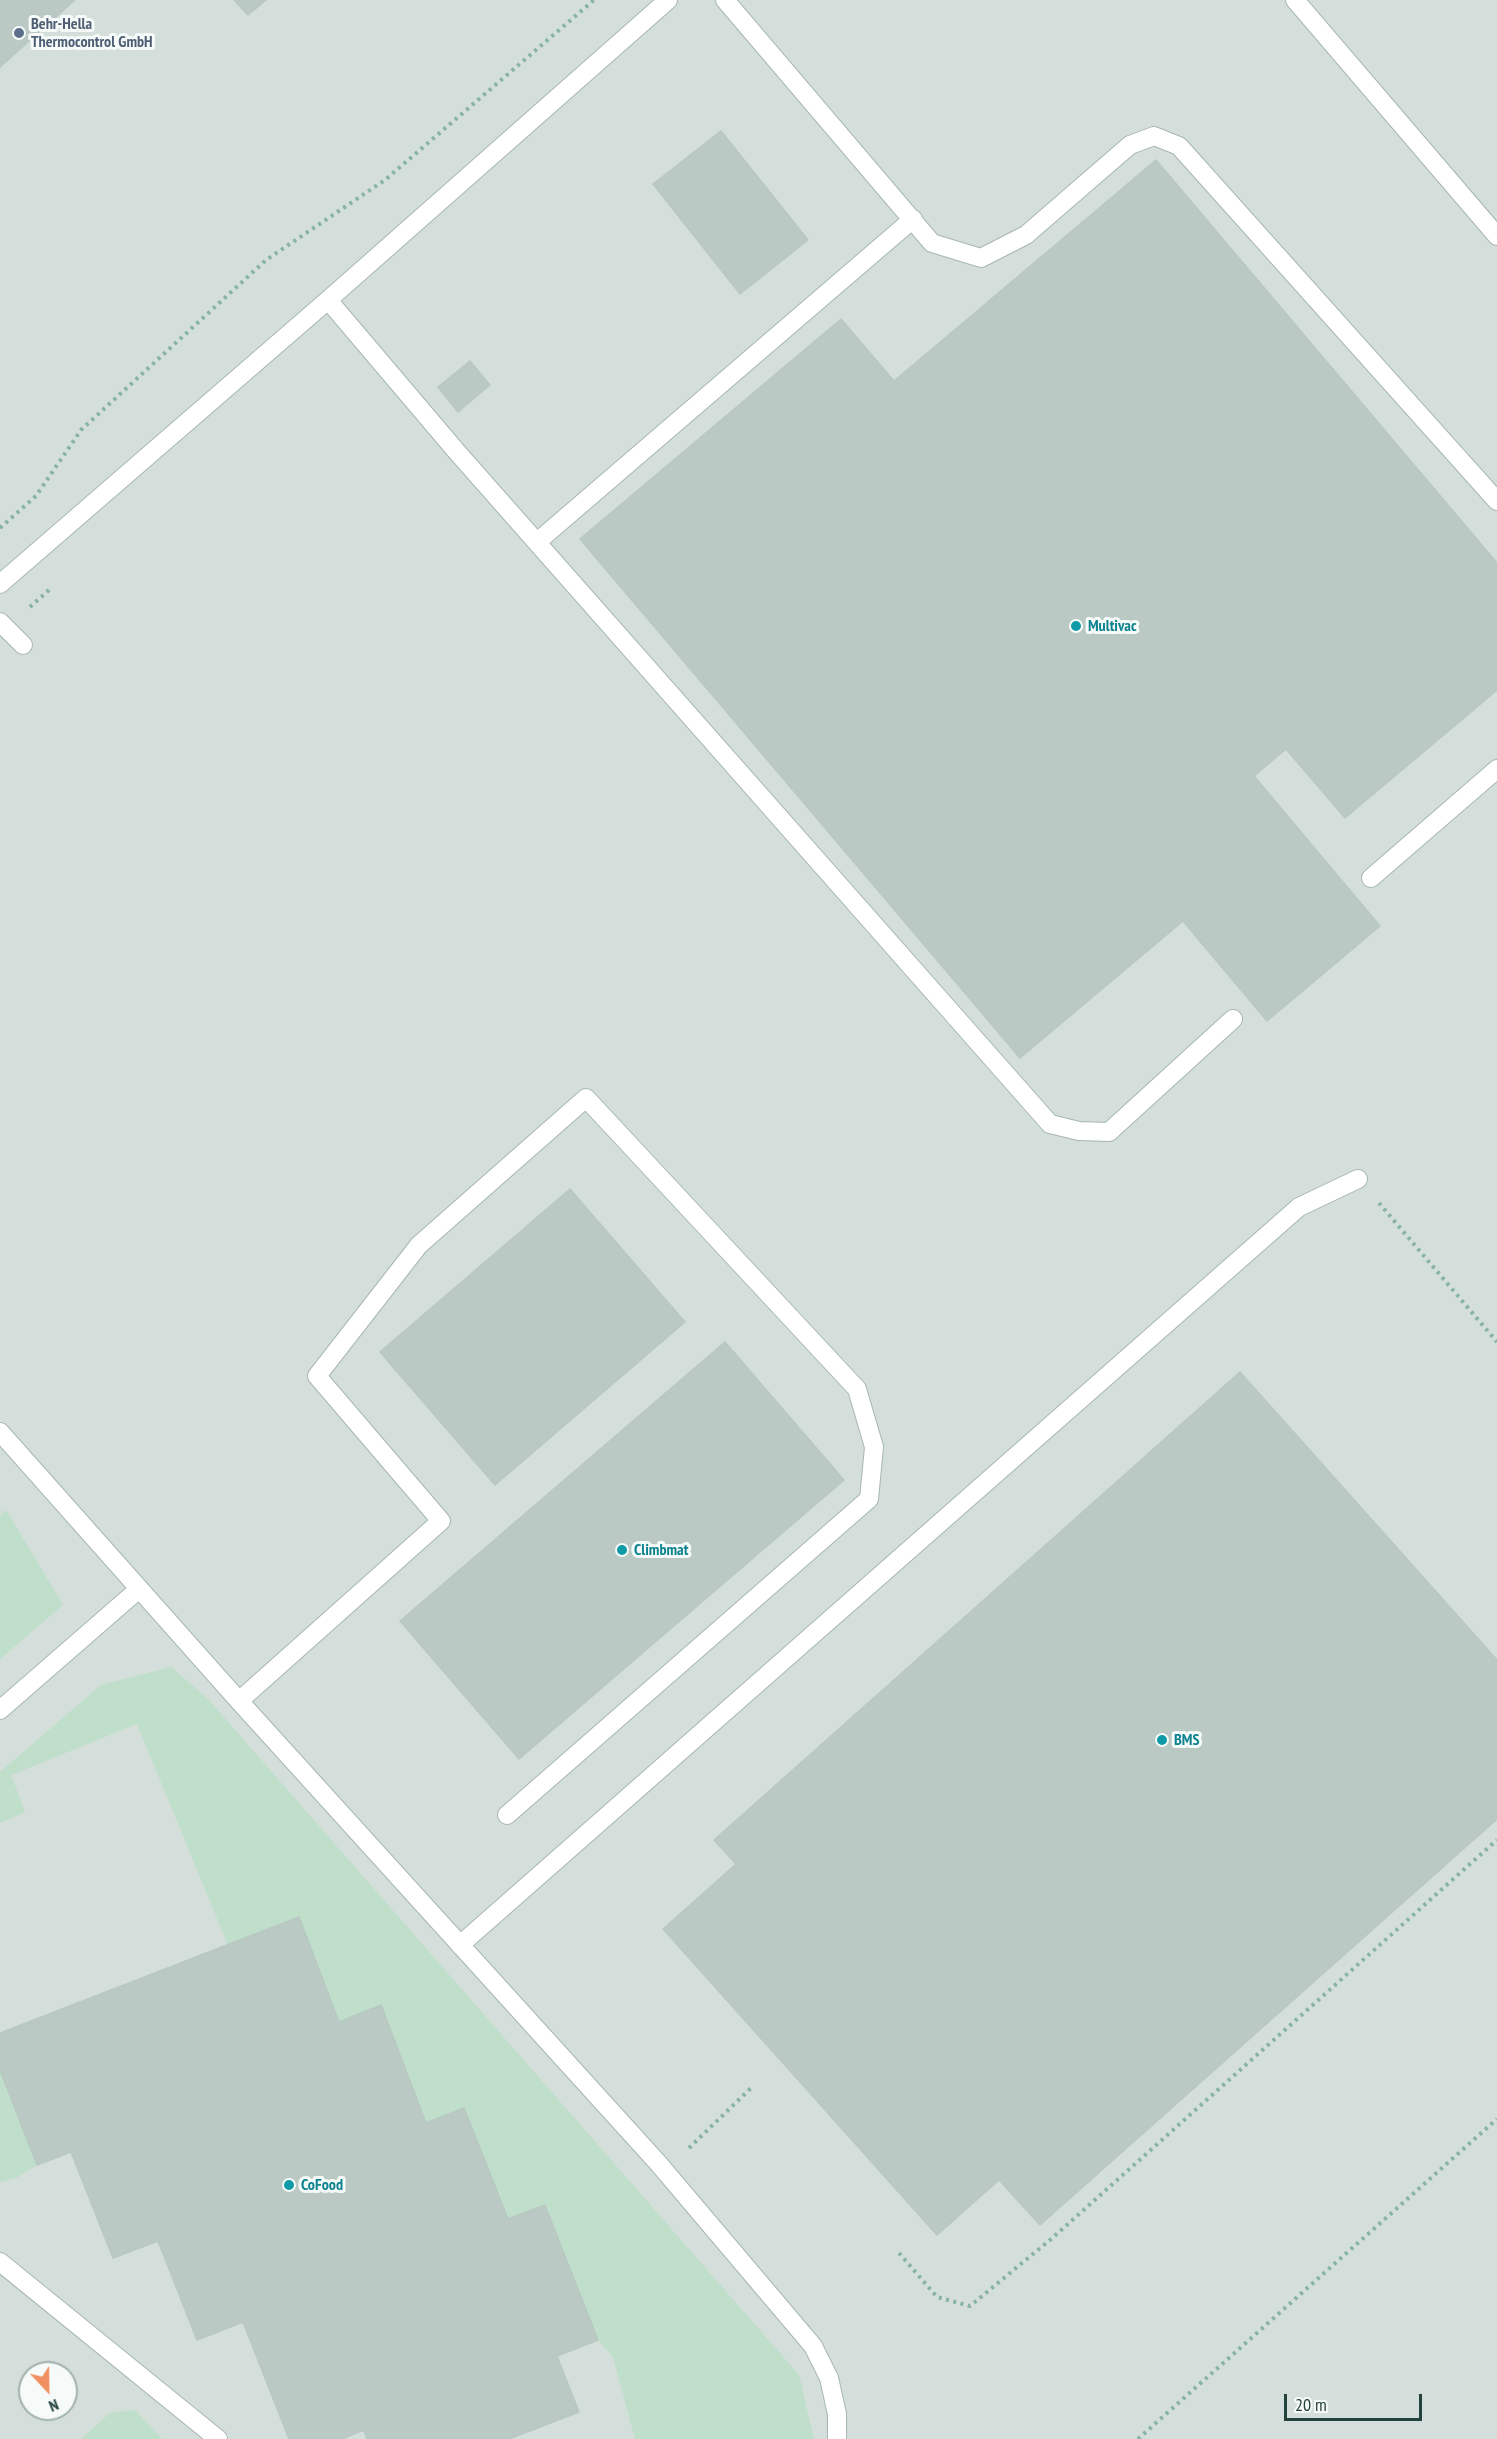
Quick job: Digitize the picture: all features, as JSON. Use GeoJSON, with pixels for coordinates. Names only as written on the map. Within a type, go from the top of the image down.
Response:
{"type":"FeatureCollection","features":[{"type":"Feature","properties":{"kind":"street"},"geometry":{"type":"LineString","coordinates":[[0,584],[328,300],[668,0]]}},
{"type":"Feature","properties":{"kind":"street"},"geometry":{"type":"LineString","coordinates":[[724,0],[932,243],[981,258],[1026,235],[1130,145],[1154,136],[1179,146],[1497,501]]}},
{"type":"Feature","properties":{"kind":"street"},"geometry":{"type":"LineString","coordinates":[[1295,0],[1497,236]]}},
{"type":"Feature","properties":{"kind":"street"},"geometry":{"type":"LineString","coordinates":[[537,542],[913,219]]}},
{"type":"Feature","properties":{"kind":"street"},"geometry":{"type":"LineString","coordinates":[[328,300],[457,452],[1050,1124],[1079,1131],[1109,1132],[1233,1019]]}},
{"type":"Feature","properties":{"kind":"street"},"geometry":{"type":"LineString","coordinates":[[0,622],[23,645]]}},
{"type":"Feature","properties":{"kind":"street"},"geometry":{"type":"LineString","coordinates":[[1371,878],[1497,769]]}},
{"type":"Feature","properties":{"kind":"street"},"geometry":{"type":"LineString","coordinates":[[239,1701],[441,1521],[317,1376],[419,1245],[586,1098],[857,1389],[874,1447],[869,1499],[507,1815]]}},
{"type":"Feature","properties":{"kind":"street"},"geometry":{"type":"LineString","coordinates":[[460,1945],[1299,1206],[1358,1179]]}},
{"type":"Feature","properties":{"kind":"street"},"geometry":{"type":"LineString","coordinates":[[0,1432],[239,1701],[665,2171],[813,2346],[829,2378],[837,2414],[837,2439]]}},
{"type":"Feature","properties":{"kind":"street"},"geometry":{"type":"LineString","coordinates":[[0,1710],[139,1589]]}},
{"type":"Feature","properties":{"kind":"street"},"geometry":{"type":"LineString","coordinates":[[0,2262],[218,2439]]}},
{"type":"Feature","properties":{"kind":"path"},"geometry":{"type":"LineString","coordinates":[[0,528],[36,496],[81,430],[266,260],[385,180],[594,0]]}},
{"type":"Feature","properties":{"kind":"path"},"geometry":{"type":"LineString","coordinates":[[1358,1179],[1497,1342]]}},
{"type":"Feature","properties":{"kind":"path"},"geometry":{"type":"LineString","coordinates":[[899,2253],[937,2296],[970,2306],[1050,2240],[1497,1840]]}},
{"type":"Feature","properties":{"kind":"path"},"geometry":{"type":"LineString","coordinates":[[665,2171],[751,2088]]}},
{"type":"Feature","properties":{"kind":"path"},"geometry":{"type":"LineString","coordinates":[[1137,2439],[1497,2119]]}},
{"type":"Feature","properties":{"kind":"shaded area"},"geometry":{"type":"Polygon","coordinates":[[[0,0],[1497,0],[1497,2439],[0,2439],[0,0]]]}},
{"type":"Feature","properties":{"kind":"green space"},"geometry":{"type":"Polygon","coordinates":[[[6,1510],[63,1605],[0,1659],[0,1516],[6,1510]]]}},
{"type":"Feature","properties":{"kind":"green space"},"geometry":{"type":"Polygon","coordinates":[[[171,1667],[208,1699],[799,2375],[814,2439],[635,2439],[613,2357],[598,2340],[546,2205],[508,2219],[464,2109],[426,2123],[381,2006],[339,2022],[299,1917],[228,1945],[137,1724],[11,1775],[25,1812],[0,1823],[0,1772],[101,1685],[171,1667]]]}},
{"type":"Feature","properties":{"kind":"green space"},"geometry":{"type":"Polygon","coordinates":[[[0,2070],[37,2165],[16,2178],[0,2182],[0,2070]]]}},
{"type":"Feature","properties":{"kind":"green space"},"geometry":{"type":"Polygon","coordinates":[[[135,2410],[162,2439],[81,2439],[110,2413],[135,2410]]]}},
{"type":"Feature","properties":{"kind":"building","name":"Behr-Hella Thermocontrol GmbH"},"geometry":{"type":"Polygon","coordinates":[[[0,0],[75,0],[0,67],[0,0]]]}},
{"type":"Feature","properties":{"kind":"building"},"geometry":{"type":"Polygon","coordinates":[[[234,0],[266,0],[248,15],[234,0]]]}},
{"type":"Feature","properties":{"kind":"building"},"geometry":{"type":"Polygon","coordinates":[[[721,131],[808,240],[740,294],[653,184],[721,131]]]}},
{"type":"Feature","properties":{"kind":"building","name":"Multivac"},"geometry":{"type":"Polygon","coordinates":[[[1156,160],[1497,563],[1497,690],[1345,818],[1286,749],[1254,776],[1380,926],[1267,1021],[1183,921],[1020,1058],[580,539],[841,319],[894,381],[1156,160]]]}},
{"type":"Feature","properties":{"kind":"building"},"geometry":{"type":"Polygon","coordinates":[[[470,361],[490,385],[458,412],[438,387],[470,361]]]}},
{"type":"Feature","properties":{"kind":"building"},"geometry":{"type":"Polygon","coordinates":[[[570,1189],[685,1322],[495,1485],[380,1352],[570,1189]]]}},
{"type":"Feature","properties":{"kind":"building","name":"Climbmat"},"geometry":{"type":"Polygon","coordinates":[[[725,1342],[844,1480],[519,1759],[400,1621],[725,1342]]]}},
{"type":"Feature","properties":{"kind":"building","name":"BMS"},"geometry":{"type":"Polygon","coordinates":[[[1240,1372],[1497,1660],[1497,1819],[1040,2225],[999,2180],[937,2235],[663,1929],[736,1864],[714,1840],[1240,1372]]]}},
{"type":"Feature","properties":{"kind":"building","name":"CoFood"},"geometry":{"type":"Polygon","coordinates":[[[299,1917],[339,2022],[381,2005],[426,2123],[464,2108],[508,2219],[545,2205],[598,2340],[557,2356],[579,2412],[509,2439],[367,2439],[364,2430],[342,2439],[289,2439],[243,2322],[197,2340],[158,2241],[113,2258],[71,2152],[37,2165],[0,2070],[0,2033],[299,1917]]]}},
{"type":"Feature","properties":{"kind":"place","name":"Behr-Hella Thermocontrol GmbH"},"geometry":{"type":"Point","coordinates":[19,33]}},
{"type":"Feature","properties":{"kind":"place","name":"Multivac"},"geometry":{"type":"Point","coordinates":[1076,626]}},
{"type":"Feature","properties":{"kind":"place","name":"Climbmat"},"geometry":{"type":"Point","coordinates":[622,1550]}},
{"type":"Feature","properties":{"kind":"place","name":"BMS"},"geometry":{"type":"Point","coordinates":[1162,1740]}},
{"type":"Feature","properties":{"kind":"place","name":"CoFood"},"geometry":{"type":"Point","coordinates":[289,2185]}}]}
